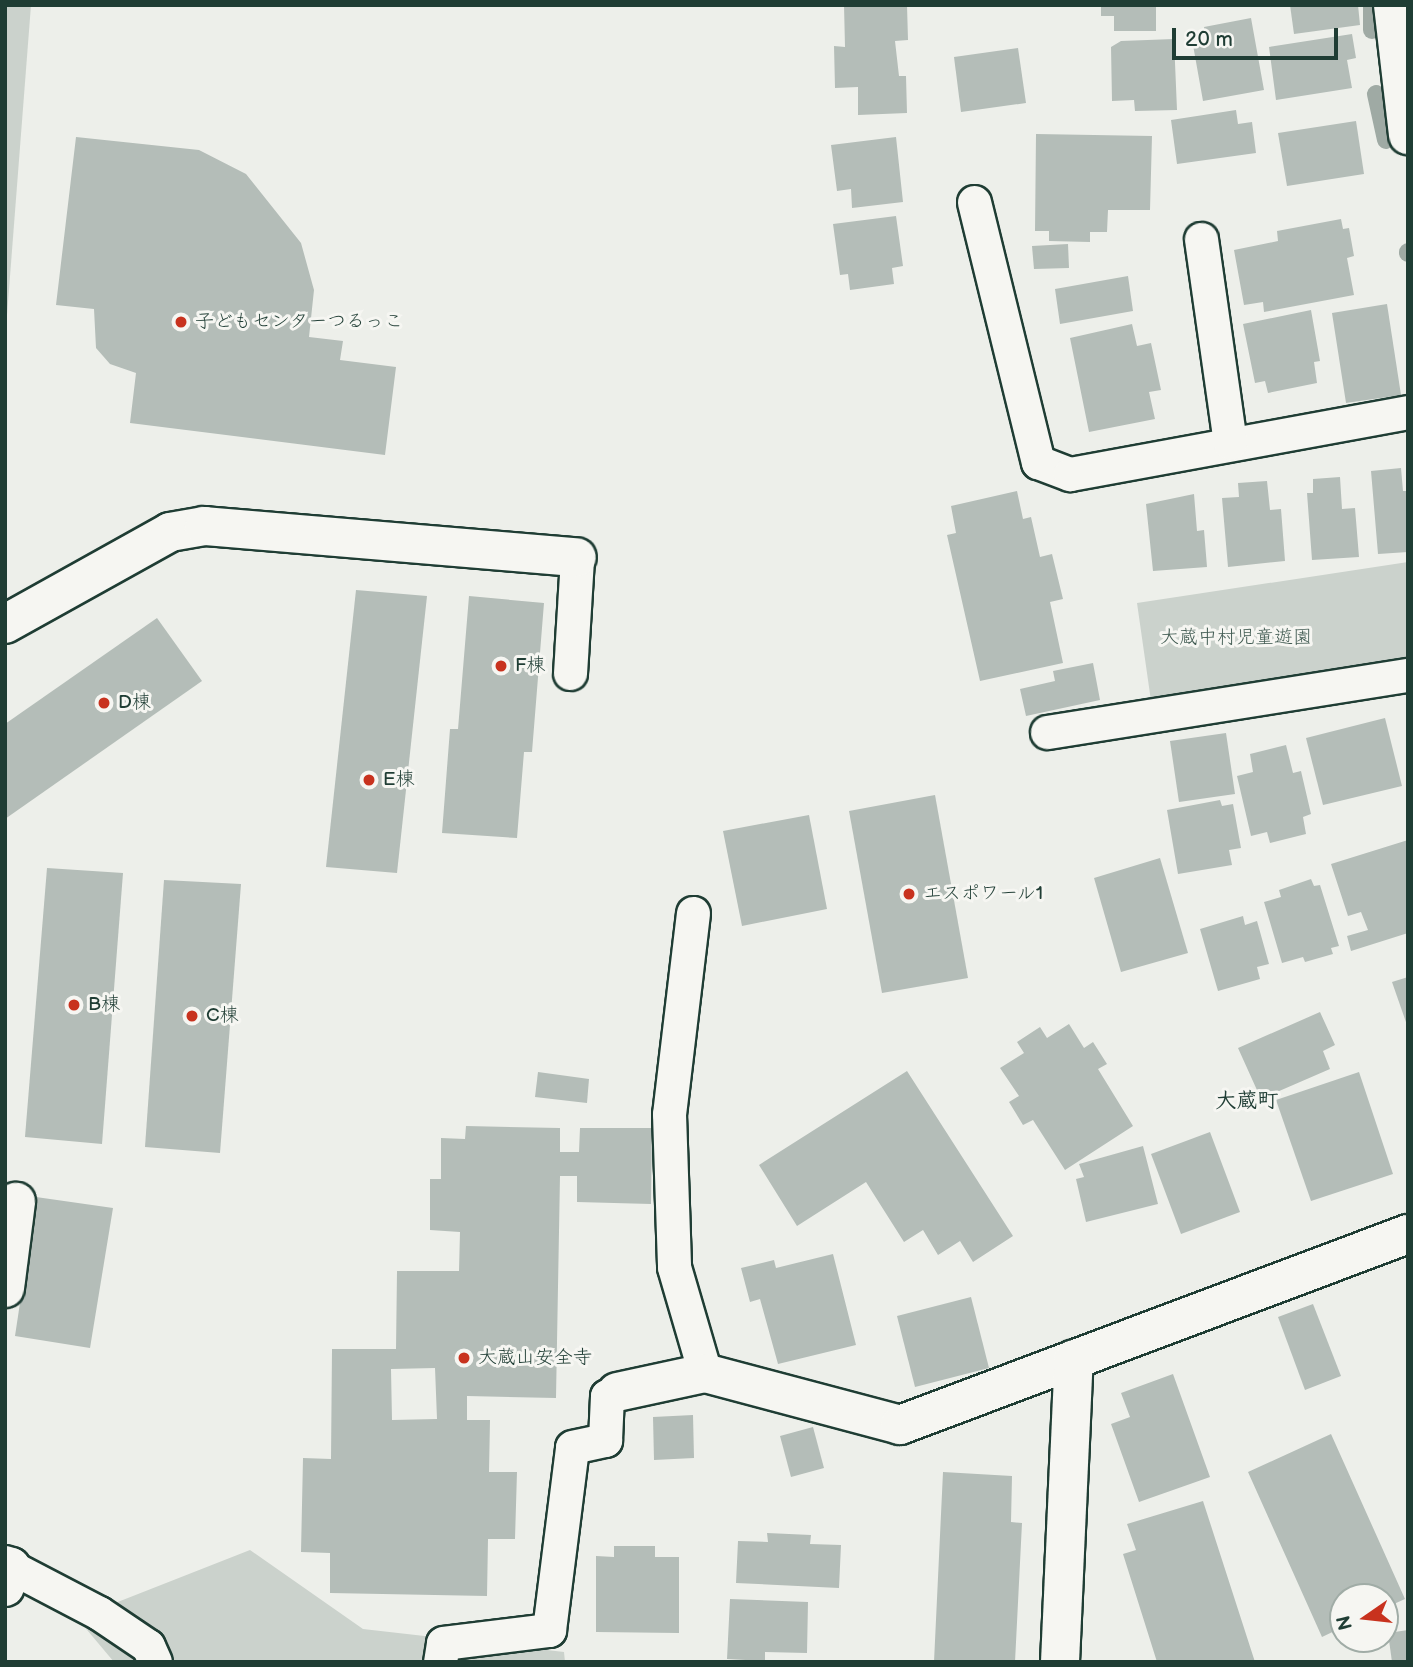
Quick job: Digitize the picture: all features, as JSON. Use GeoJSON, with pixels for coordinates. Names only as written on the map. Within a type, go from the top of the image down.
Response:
{"type":"FeatureCollection","features":[{"type":"Feature","properties":{"kind":"street"},"geometry":{"type":"LineString","coordinates":[[1393,5],[1408,135]]}},
{"type":"Feature","properties":{"kind":"street"},"geometry":{"type":"LineString","coordinates":[[5,624],[170,532],[204,526],[577,557]]}},
{"type":"Feature","properties":{"kind":"street"},"geometry":{"type":"LineString","coordinates":[[5,1288],[16,1202]]}},
{"type":"Feature","properties":{"kind":"street"},"geometry":{"type":"LineString","coordinates":[[617,1392],[705,1373],[900,1425],[1408,1234]]}},
{"type":"Feature","properties":{"kind":"street"},"geometry":{"type":"LineString","coordinates":[[1060,1662],[1074,1359]]}},
{"type":"Feature","properties":{"kind":"lane"},"geometry":{"type":"LineString","coordinates":[[974,202],[1038,461],[1070,474],[1408,412]]}},
{"type":"Feature","properties":{"kind":"lane"},"geometry":{"type":"LineString","coordinates":[[1201,239],[1230,443]]}},
{"type":"Feature","properties":{"kind":"lane"},"geometry":{"type":"LineString","coordinates":[[570,673],[577,557]]}},
{"type":"Feature","properties":{"kind":"lane"},"geometry":{"type":"LineString","coordinates":[[1047,732],[1408,675]]}},
{"type":"Feature","properties":{"kind":"lane"},"geometry":{"type":"LineString","coordinates":[[693,913],[668,1114],[674,1267],[705,1373]]}},
{"type":"Feature","properties":{"kind":"lane"},"geometry":{"type":"LineString","coordinates":[[440,1662],[443,1643],[549,1630],[572,1447],[605,1440],[607,1396],[617,1392]]}},
{"type":"Feature","properties":{"kind":"lane"},"geometry":{"type":"LineString","coordinates":[[7,1573],[99,1613],[148,1646],[155,1662]]}},
{"type":"Feature","properties":{"kind":"green space"},"geometry":{"type":"Polygon","coordinates":[[[5,5],[31,5],[5,341],[5,5]]]}},
{"type":"Feature","properties":{"kind":"green space","name":"大蔵中村児童遊園"},"geometry":{"type":"Polygon","coordinates":[[[1408,562],[1408,661],[1151,701],[1137,603],[1408,562]]]}},
{"type":"Feature","properties":{"kind":"green space"},"geometry":{"type":"Polygon","coordinates":[[[250,1550],[363,1629],[564,1652],[565,1662],[114,1662],[77,1618],[250,1550]]]}},
{"type":"Feature","properties":{"kind":"building"},"geometry":{"type":"Polygon","coordinates":[[[844,5],[907,5],[908,40],[895,41],[899,76],[906,76],[907,113],[858,115],[858,87],[835,88],[834,46],[845,47],[844,5]]]}},
{"type":"Feature","properties":{"kind":"building"},"geometry":{"type":"Polygon","coordinates":[[[1101,5],[1156,5],[1156,31],[1114,31],[1114,16],[1101,16],[1101,5]]]}},
{"type":"Feature","properties":{"kind":"building"},"geometry":{"type":"Polygon","coordinates":[[[1290,5],[1358,5],[1360,25],[1294,34],[1290,5]]]}},
{"type":"Feature","properties":{"kind":"building"},"geometry":{"type":"Polygon","coordinates":[[[1251,18],[1264,90],[1203,101],[1193,45],[1207,42],[1204,27],[1251,18]]]}},
{"type":"Feature","properties":{"kind":"building"},"geometry":{"type":"Polygon","coordinates":[[[1352,34],[1356,58],[1347,60],[1352,88],[1276,100],[1269,47],[1352,34]]]}},
{"type":"Feature","properties":{"kind":"building"},"geometry":{"type":"Polygon","coordinates":[[[1174,39],[1177,110],[1135,111],[1134,100],[1112,101],[1111,47],[1121,41],[1174,39]]]}},
{"type":"Feature","properties":{"kind":"building"},"geometry":{"type":"Polygon","coordinates":[[[1018,48],[1026,103],[961,112],[954,57],[1018,48]]]}},
{"type":"Feature","properties":{"kind":"building"},"geometry":{"type":"Polygon","coordinates":[[[1236,110],[1238,124],[1252,122],[1256,153],[1177,164],[1171,120],[1236,110]]]}},
{"type":"Feature","properties":{"kind":"building"},"geometry":{"type":"Polygon","coordinates":[[[1356,121],[1364,174],[1287,186],[1278,133],[1356,121]]]}},
{"type":"Feature","properties":{"kind":"building"},"geometry":{"type":"Polygon","coordinates":[[[1036,134],[1152,136],[1150,210],[1108,210],[1107,232],[1090,232],[1090,242],[1049,241],[1049,231],[1035,231],[1036,134]]]}},
{"type":"Feature","properties":{"kind":"building"},"geometry":{"type":"Polygon","coordinates":[[[76,137],[199,150],[246,174],[301,243],[314,290],[309,337],[343,341],[340,360],[396,367],[385,455],[130,423],[136,373],[110,364],[96,348],[94,309],[56,305],[76,137]]]}},
{"type":"Feature","properties":{"kind":"building"},"geometry":{"type":"Polygon","coordinates":[[[896,137],[903,202],[852,208],[851,189],[837,191],[831,145],[896,137]]]}},
{"type":"Feature","properties":{"kind":"building"},"geometry":{"type":"Polygon","coordinates":[[[896,216],[903,266],[892,268],[894,284],[850,290],[848,274],[840,275],[833,224],[896,216]]]}},
{"type":"Feature","properties":{"kind":"building"},"geometry":{"type":"Polygon","coordinates":[[[1341,219],[1343,229],[1349,228],[1354,256],[1347,258],[1354,295],[1264,312],[1263,302],[1244,305],[1234,250],[1278,241],[1277,231],[1341,219]]]}},
{"type":"Feature","properties":{"kind":"building"},"geometry":{"type":"Polygon","coordinates":[[[1068,244],[1069,268],[1034,269],[1032,246],[1068,244]]]}},
{"type":"Feature","properties":{"kind":"building"},"geometry":{"type":"Polygon","coordinates":[[[1128,276],[1133,311],[1060,324],[1055,289],[1128,276]]]}},
{"type":"Feature","properties":{"kind":"building"},"geometry":{"type":"Polygon","coordinates":[[[1387,304],[1401,395],[1346,403],[1332,313],[1387,304]]]}},
{"type":"Feature","properties":{"kind":"building"},"geometry":{"type":"Polygon","coordinates":[[[1311,310],[1320,361],[1314,362],[1317,383],[1268,393],[1265,381],[1255,383],[1243,324],[1311,310]]]}},
{"type":"Feature","properties":{"kind":"building"},"geometry":{"type":"Polygon","coordinates":[[[1132,324],[1137,346],[1151,343],[1161,390],[1149,392],[1155,419],[1089,432],[1070,338],[1132,324]]]}},
{"type":"Feature","properties":{"kind":"building"},"geometry":{"type":"Polygon","coordinates":[[[1401,468],[1403,491],[1408,491],[1408,552],[1378,554],[1371,471],[1401,468]]]}},
{"type":"Feature","properties":{"kind":"building"},"geometry":{"type":"Polygon","coordinates":[[[1340,477],[1342,509],[1355,508],[1359,557],[1312,560],[1307,493],[1313,493],[1313,479],[1340,477]]]}},
{"type":"Feature","properties":{"kind":"building"},"geometry":{"type":"Polygon","coordinates":[[[1267,481],[1270,510],[1281,509],[1285,561],[1228,567],[1222,498],[1239,497],[1238,483],[1267,481]]]}},
{"type":"Feature","properties":{"kind":"building"},"geometry":{"type":"Polygon","coordinates":[[[1017,491],[1023,519],[1031,517],[1040,557],[1052,554],[1063,599],[1050,602],[1063,663],[980,681],[947,535],[956,533],[951,506],[1017,491]]]}},
{"type":"Feature","properties":{"kind":"building"},"geometry":{"type":"Polygon","coordinates":[[[1194,494],[1197,531],[1204,530],[1207,567],[1153,571],[1146,504],[1194,494]]]}},
{"type":"Feature","properties":{"kind":"building","name":"E棟"},"geometry":{"type":"Polygon","coordinates":[[[356,590],[427,596],[397,873],[326,867],[356,590]]]}},
{"type":"Feature","properties":{"kind":"building","name":"F棟"},"geometry":{"type":"Polygon","coordinates":[[[469,596],[544,603],[532,752],[524,752],[517,838],[442,833],[450,729],[458,729],[469,596]]]}},
{"type":"Feature","properties":{"kind":"building","name":"D棟"},"geometry":{"type":"Polygon","coordinates":[[[157,618],[202,681],[5,819],[5,724],[157,618]]]}},
{"type":"Feature","properties":{"kind":"building"},"geometry":{"type":"Polygon","coordinates":[[[1093,663],[1100,700],[1026,716],[1020,689],[1055,681],[1053,671],[1093,663]]]}},
{"type":"Feature","properties":{"kind":"building"},"geometry":{"type":"Polygon","coordinates":[[[1385,718],[1402,786],[1323,805],[1306,738],[1385,718]]]}},
{"type":"Feature","properties":{"kind":"building"},"geometry":{"type":"Polygon","coordinates":[[[1226,733],[1235,794],[1179,802],[1170,741],[1226,733]]]}},
{"type":"Feature","properties":{"kind":"building"},"geometry":{"type":"Polygon","coordinates":[[[1286,745],[1293,773],[1301,771],[1311,814],[1303,817],[1306,834],[1270,843],[1267,832],[1251,836],[1237,776],[1253,772],[1250,754],[1286,745]]]}},
{"type":"Feature","properties":{"kind":"building","name":"エスポワール1"},"geometry":{"type":"Polygon","coordinates":[[[935,795],[968,978],[882,993],[849,811],[935,795]]]}},
{"type":"Feature","properties":{"kind":"building"},"geometry":{"type":"Polygon","coordinates":[[[1220,800],[1222,806],[1233,804],[1241,848],[1229,850],[1232,865],[1178,874],[1167,810],[1220,800]]]}},
{"type":"Feature","properties":{"kind":"building"},"geometry":{"type":"Polygon","coordinates":[[[809,815],[827,909],[742,926],[723,831],[809,815]]]}},
{"type":"Feature","properties":{"kind":"building"},"geometry":{"type":"Polygon","coordinates":[[[1408,840],[1408,933],[1351,951],[1347,936],[1368,930],[1361,912],[1348,916],[1331,864],[1408,840]]]}},
{"type":"Feature","properties":{"kind":"building"},"geometry":{"type":"Polygon","coordinates":[[[1160,858],[1188,953],[1121,972],[1094,878],[1160,858]]]}},
{"type":"Feature","properties":{"kind":"building","name":"B棟"},"geometry":{"type":"Polygon","coordinates":[[[47,868],[123,873],[102,1144],[25,1137],[47,868]]]}},
{"type":"Feature","properties":{"kind":"building"},"geometry":{"type":"Polygon","coordinates":[[[1311,879],[1314,886],[1320,885],[1339,946],[1331,948],[1333,954],[1305,962],[1303,957],[1282,963],[1264,902],[1281,897],[1279,890],[1311,879]]]}},
{"type":"Feature","properties":{"kind":"building","name":"C棟"},"geometry":{"type":"Polygon","coordinates":[[[164,880],[241,884],[220,1153],[145,1147],[164,880]]]}},
{"type":"Feature","properties":{"kind":"building"},"geometry":{"type":"Polygon","coordinates":[[[1243,916],[1245,925],[1257,921],[1269,964],[1257,967],[1260,979],[1218,991],[1200,929],[1243,916]]]}},
{"type":"Feature","properties":{"kind":"building"},"geometry":{"type":"Polygon","coordinates":[[[1408,977],[1408,1025],[1407,1025],[1392,982],[1408,977]]]}},
{"type":"Feature","properties":{"kind":"building"},"geometry":{"type":"Polygon","coordinates":[[[1320,1012],[1335,1045],[1323,1051],[1330,1069],[1261,1099],[1238,1048],[1320,1012]]]}},
{"type":"Feature","properties":{"kind":"building"},"geometry":{"type":"Polygon","coordinates":[[[1069,1024],[1084,1048],[1093,1042],[1107,1064],[1098,1069],[1133,1126],[1065,1170],[1033,1120],[1023,1125],[1009,1102],[1019,1096],[1000,1068],[1024,1053],[1017,1042],[1040,1027],[1047,1038],[1069,1024]]]}},
{"type":"Feature","properties":{"kind":"building"},"geometry":{"type":"Polygon","coordinates":[[[907,1071],[1013,1236],[973,1262],[960,1241],[938,1255],[923,1230],[904,1242],[866,1182],[797,1226],[759,1165],[907,1071]]]}},
{"type":"Feature","properties":{"kind":"building"},"geometry":{"type":"Polygon","coordinates":[[[538,1072],[589,1079],[587,1103],[535,1097],[538,1072]]]}},
{"type":"Feature","properties":{"kind":"building"},"geometry":{"type":"Polygon","coordinates":[[[1359,1072],[1393,1174],[1311,1201],[1276,1100],[1359,1072]]]}},
{"type":"Feature","properties":{"kind":"building"},"geometry":{"type":"Polygon","coordinates":[[[466,1126],[560,1128],[560,1152],[579,1152],[580,1128],[652,1128],[651,1204],[577,1202],[577,1176],[560,1176],[556,1398],[467,1396],[467,1420],[490,1420],[489,1472],[517,1472],[515,1539],[488,1539],[487,1596],[330,1593],[330,1553],[301,1552],[303,1458],[331,1459],[332,1349],[396,1349],[397,1271],[459,1271],[460,1232],[430,1230],[430,1179],[441,1179],[441,1138],[465,1139],[466,1126]],[[435,1368],[391,1369],[392,1420],[437,1419],[435,1368]]]}},
{"type":"Feature","properties":{"kind":"building"},"geometry":{"type":"Polygon","coordinates":[[[1210,1132],[1240,1212],[1181,1234],[1151,1154],[1210,1132]]]}},
{"type":"Feature","properties":{"kind":"building"},"geometry":{"type":"Polygon","coordinates":[[[1143,1146],[1158,1204],[1086,1222],[1076,1179],[1084,1177],[1079,1164],[1143,1146]]]}},
{"type":"Feature","properties":{"kind":"building"},"geometry":{"type":"Polygon","coordinates":[[[36,1197],[113,1208],[90,1348],[15,1336],[36,1197]]]}},
{"type":"Feature","properties":{"kind":"building"},"geometry":{"type":"Polygon","coordinates":[[[833,1254],[856,1345],[778,1364],[760,1299],[750,1302],[741,1268],[774,1260],[776,1268],[833,1254]]]}},
{"type":"Feature","properties":{"kind":"building"},"geometry":{"type":"Polygon","coordinates":[[[971,1297],[989,1368],[915,1387],[897,1316],[971,1297]]]}},
{"type":"Feature","properties":{"kind":"building"},"geometry":{"type":"Polygon","coordinates":[[[1313,1304],[1341,1376],[1305,1390],[1278,1317],[1313,1304]]]}},
{"type":"Feature","properties":{"kind":"building"},"geometry":{"type":"Polygon","coordinates":[[[1173,1374],[1210,1477],[1139,1502],[1111,1424],[1130,1417],[1121,1393],[1173,1374]]]}},
{"type":"Feature","properties":{"kind":"building"},"geometry":{"type":"Polygon","coordinates":[[[693,1415],[694,1458],[654,1460],[653,1417],[693,1415]]]}},
{"type":"Feature","properties":{"kind":"building"},"geometry":{"type":"Polygon","coordinates":[[[813,1427],[824,1468],[791,1477],[780,1436],[813,1427]]]}},
{"type":"Feature","properties":{"kind":"building"},"geometry":{"type":"Polygon","coordinates":[[[1331,1434],[1398,1583],[1329,1583],[1329,1634],[1322,1637],[1248,1472],[1331,1434]]]}},
{"type":"Feature","properties":{"kind":"building"},"geometry":{"type":"Polygon","coordinates":[[[943,1472],[1012,1476],[1011,1522],[1022,1523],[1015,1662],[934,1662],[943,1472]]]}},
{"type":"Feature","properties":{"kind":"building"},"geometry":{"type":"Polygon","coordinates":[[[1203,1501],[1255,1662],[1157,1662],[1123,1554],[1136,1550],[1127,1524],[1203,1501]]]}},
{"type":"Feature","properties":{"kind":"building"},"geometry":{"type":"Polygon","coordinates":[[[767,1533],[811,1535],[810,1544],[841,1545],[839,1588],[736,1583],[738,1541],[768,1542],[767,1533]]]}},
{"type":"Feature","properties":{"kind":"building"},"geometry":{"type":"Polygon","coordinates":[[[614,1546],[655,1546],[655,1557],[679,1557],[679,1633],[596,1632],[596,1556],[614,1557],[614,1546]]]}},
{"type":"Feature","properties":{"kind":"building"},"geometry":{"type":"Polygon","coordinates":[[[1399,1586],[1405,1599],[1399,1602],[1399,1586]]]}},
{"type":"Feature","properties":{"kind":"building"},"geometry":{"type":"Polygon","coordinates":[[[730,1599],[808,1602],[807,1653],[765,1652],[765,1661],[727,1659],[730,1599]]]}},
{"type":"Feature","properties":{"kind":"building"},"geometry":{"type":"Polygon","coordinates":[[[1408,1630],[1408,1662],[1392,1662],[1391,1653],[1399,1653],[1399,1631],[1408,1630]]]}},
{"type":"Feature","properties":{"kind":"waterway"},"geometry":{"type":"LineString","coordinates":[[1372,5],[1372,30]]}},
{"type":"Feature","properties":{"kind":"waterway"},"geometry":{"type":"LineString","coordinates":[[1376,94],[1386,140]]}},
{"type":"Feature","properties":{"kind":"place","name":"子どもセンターつるっこ"},"geometry":{"type":"Point","coordinates":[181,322]}},
{"type":"Feature","properties":{"kind":"place","name":"F棟"},"geometry":{"type":"Point","coordinates":[501,666]}},
{"type":"Feature","properties":{"kind":"place","name":"D棟"},"geometry":{"type":"Point","coordinates":[104,703]}},
{"type":"Feature","properties":{"kind":"place","name":"E棟"},"geometry":{"type":"Point","coordinates":[369,780]}},
{"type":"Feature","properties":{"kind":"place","name":"エスポワール1"},"geometry":{"type":"Point","coordinates":[909,894]}},
{"type":"Feature","properties":{"kind":"place","name":"B棟"},"geometry":{"type":"Point","coordinates":[74,1005]}},
{"type":"Feature","properties":{"kind":"place","name":"C棟"},"geometry":{"type":"Point","coordinates":[192,1016]}},
{"type":"Feature","properties":{"kind":"place","name":"大蔵山安全寺"},"geometry":{"type":"Point","coordinates":[464,1358]}},
{"type":"Feature","properties":{"kind":"district","name":"大蔵町"},"geometry":{"type":"Point","coordinates":[1247,1101]}}]}
